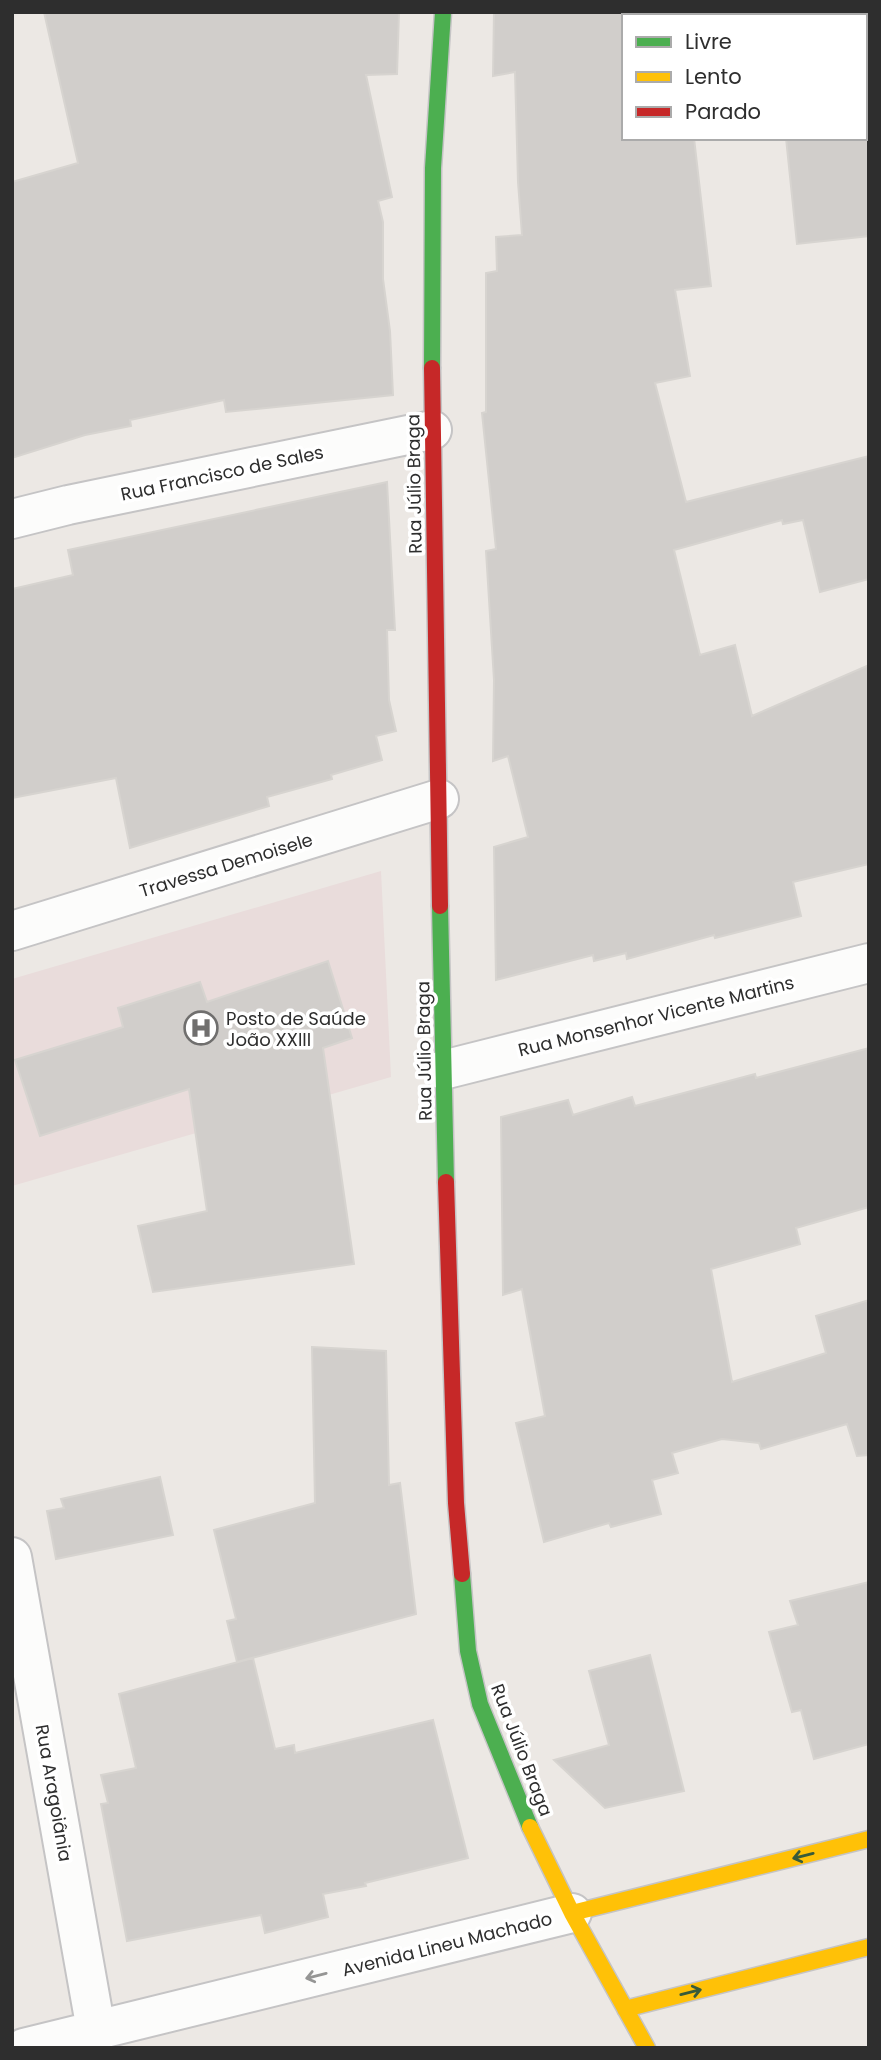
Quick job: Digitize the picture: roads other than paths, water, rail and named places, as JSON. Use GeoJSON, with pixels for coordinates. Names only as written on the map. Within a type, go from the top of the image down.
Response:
{"type":"FeatureCollection","features":[{"type":"Feature","properties":{"kind":"street","name":"Rua Júlio Braga"},"geometry":{"type":"LineString","coordinates":[[443,12],[433,169],[432,430],[443,1070],[456,1503],[468,1651],[481,1704],[518,1801],[572,1913],[647,2048]]}},
{"type":"Feature","properties":{"kind":"street","name":"Rua Francisco de Sales"},"geometry":{"type":"LineString","coordinates":[[12,519],[432,430]]}},
{"type":"Feature","properties":{"kind":"street","name":"Travessa Demoisele"},"geometry":{"type":"LineString","coordinates":[[12,931],[439,799]]}},
{"type":"Feature","properties":{"kind":"street","name":"Rua Monsenhor Vicente Martins"},"geometry":{"type":"LineString","coordinates":[[443,1070],[869,962]]}},
{"type":"Feature","properties":{"kind":"street","name":"Rua Aragoiânia"},"geometry":{"type":"LineString","coordinates":[[12,1557],[96,2030]]}},
{"type":"Feature","properties":{"kind":"street","name":"Avenida Lineu Machado"},"geometry":{"type":"LineString","coordinates":[[24,2048],[869,1839]]}},
{"type":"Feature","properties":{"kind":"street"},"geometry":{"type":"LineString","coordinates":[[625,2009],[869,1947]]}},
{"type":"Feature","properties":{"kind":"place","name":"Posto de Saúde João XXIII"},"geometry":{"type":"Point","coordinates":[201,1028]}}]}
